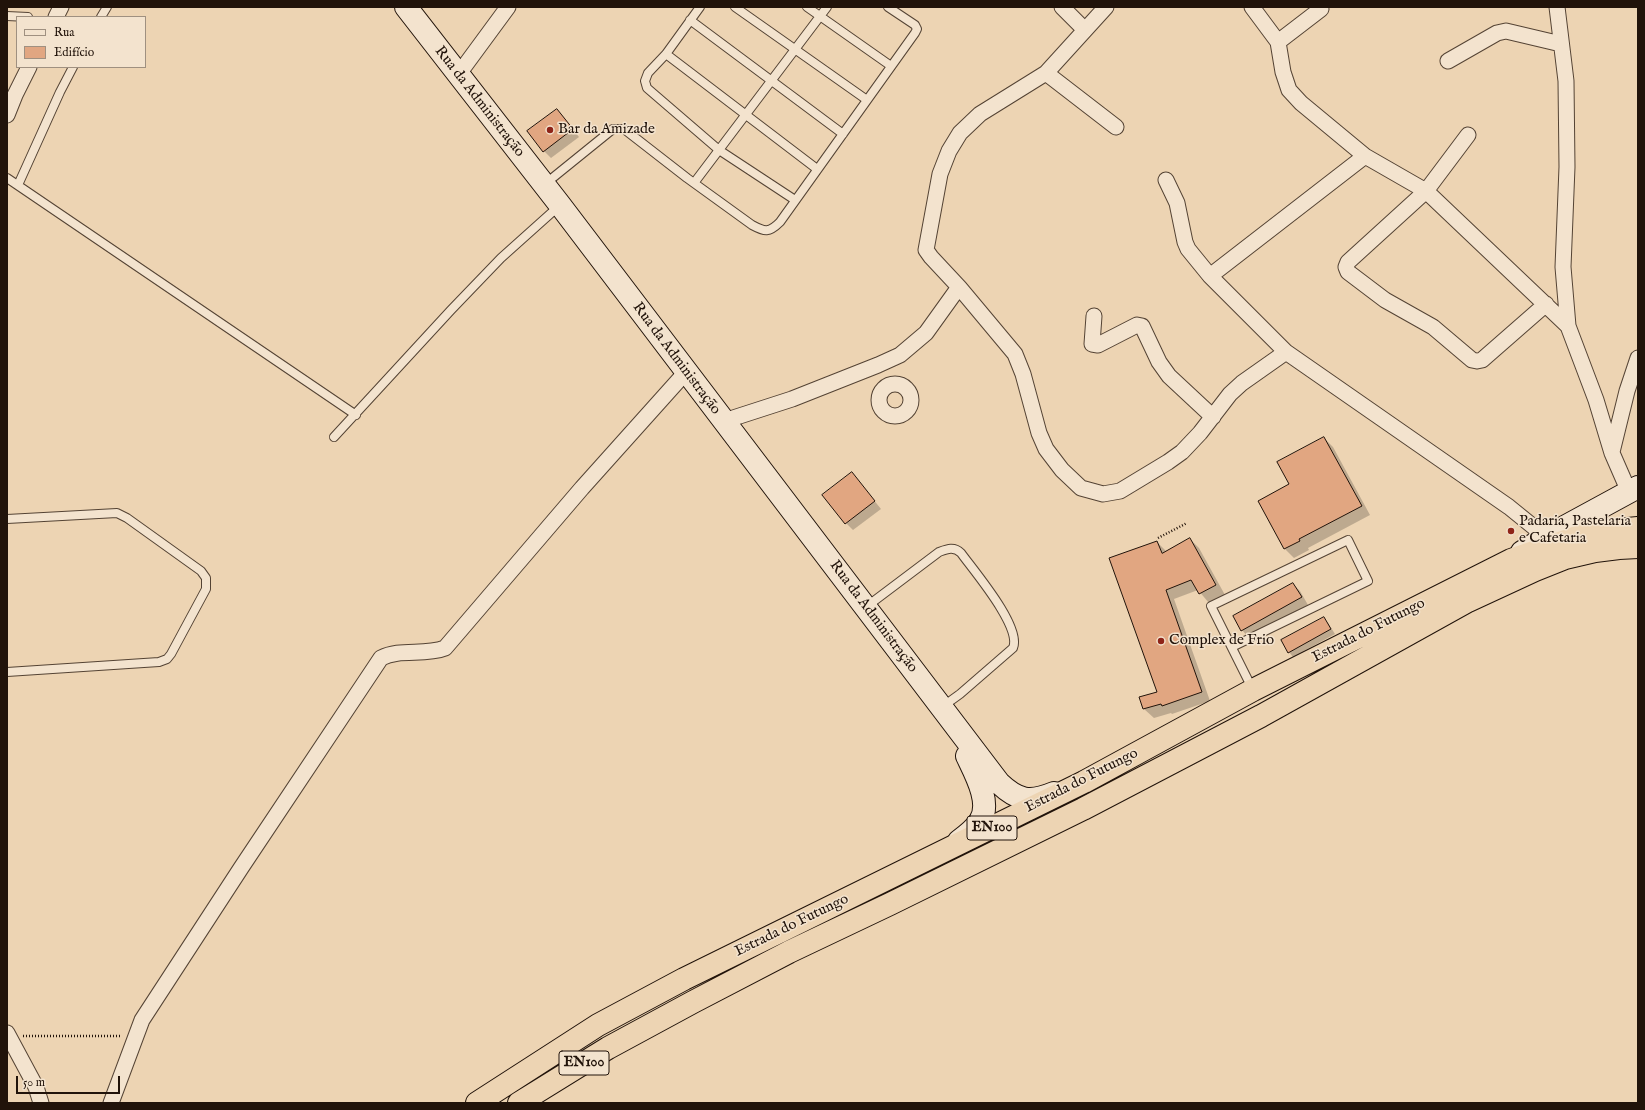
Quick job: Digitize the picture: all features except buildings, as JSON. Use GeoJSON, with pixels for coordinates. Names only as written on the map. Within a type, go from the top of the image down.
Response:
{"type":"FeatureCollection","features":[{"type":"Feature","properties":{"kind":"highway","name":"Estrada do Futungo"},"geometry":{"type":"LineString","coordinates":[[477,1103],[598,1025],[691,976],[1084,782],[1253,690],[1511,560],[1583,535],[1638,528]]}},
{"type":"Feature","properties":{"kind":"highway","name":"Estrada do Futungo"},"geometry":{"type":"LineString","coordinates":[[519,1103],[608,1048],[687,1005],[789,952],[1083,809],[1261,716],[1468,601],[1565,558],[1595,551],[1638,547]]}},
{"type":"Feature","properties":{"kind":"street"},"geometry":{"type":"LineString","coordinates":[[56,16],[61,7]]}},
{"type":"Feature","properties":{"kind":"street","name":"Rua da Administração"},"geometry":{"type":"LineString","coordinates":[[406,7],[944,709]]}},
{"type":"Feature","properties":{"kind":"street"},"geometry":{"type":"LineString","coordinates":[[458,75],[508,7]]}},
{"type":"Feature","properties":{"kind":"street"},"geometry":{"type":"LineString","coordinates":[[1062,7],[1085,30]]}},
{"type":"Feature","properties":{"kind":"street"},"geometry":{"type":"LineString","coordinates":[[1106,7],[1046,73],[980,114],[960,133],[949,151],[940,174],[926,250],[930,257],[959,287],[1015,354],[1024,374],[1039,433],[1046,449],[1062,470],[1081,488],[1103,494],[1120,491],[1182,452],[1213,417],[1230,394],[1242,383],[1286,352]]}},
{"type":"Feature","properties":{"kind":"street"},"geometry":{"type":"LineString","coordinates":[[1252,7],[1278,42],[1283,72],[1289,90],[1301,103],[1365,156],[1426,191],[1568,326]]}},
{"type":"Feature","properties":{"kind":"street"},"geometry":{"type":"LineString","coordinates":[[1511,560],[1546,537],[1634,489],[1612,453],[1596,400],[1568,326],[1563,267],[1567,167],[1566,81],[1557,7]]}},
{"type":"Feature","properties":{"kind":"street"},"geometry":{"type":"LineString","coordinates":[[1278,42],[1297,29],[1321,9]]}},
{"type":"Feature","properties":{"kind":"street"},"geometry":{"type":"LineString","coordinates":[[1448,62],[1497,33],[1506,31],[1561,44]]}},
{"type":"Feature","properties":{"kind":"street"},"geometry":{"type":"LineString","coordinates":[[7,115],[14,95],[28,68]]}},
{"type":"Feature","properties":{"kind":"street"},"geometry":{"type":"LineString","coordinates":[[1046,73],[1116,127]]}},
{"type":"Feature","properties":{"kind":"street"},"geometry":{"type":"LineString","coordinates":[[1468,135],[1426,191],[1348,262],[1346,267],[1348,272],[1385,300],[1433,327],[1472,360],[1477,361],[1482,360],[1546,304]]}},
{"type":"Feature","properties":{"kind":"street"},"geometry":{"type":"LineString","coordinates":[[1210,276],[1365,156]]}},
{"type":"Feature","properties":{"kind":"street"},"geometry":{"type":"LineString","coordinates":[[1166,180],[1177,203],[1185,242],[1188,249],[1210,276],[1286,352],[1509,507],[1546,537]]}},
{"type":"Feature","properties":{"kind":"street"},"geometry":{"type":"LineString","coordinates":[[724,421],[792,399],[878,365],[900,354],[926,333],[959,287]]}},
{"type":"Feature","properties":{"kind":"street"},"geometry":{"type":"LineString","coordinates":[[1094,316],[1092,344],[1094,345],[1098,345],[1137,325],[1142,326],[1159,362],[1169,376],[1213,417]]}},
{"type":"Feature","properties":{"kind":"street"},"geometry":{"type":"LineString","coordinates":[[1612,453],[1627,391],[1638,358]]}},
{"type":"Feature","properties":{"kind":"street"},"geometry":{"type":"LineString","coordinates":[[878,365],[888,386]]}},
{"type":"Feature","properties":{"kind":"street"},"geometry":{"type":"LineString","coordinates":[[111,1103],[142,1020],[150,1006],[381,658],[389,654],[435,652],[445,648],[582,488],[686,372]]}},
{"type":"Feature","properties":{"kind":"street"},"geometry":{"type":"LineString","coordinates":[[944,709],[999,783],[1008,792],[1018,798],[1030,800],[1041,798],[1084,782]]}},
{"type":"Feature","properties":{"kind":"street"},"geometry":{"type":"LineString","coordinates":[[944,709],[978,779],[983,800],[981,820],[974,829],[948,849]]}},
{"type":"Feature","properties":{"kind":"street"},"geometry":{"type":"LineString","coordinates":[[7,1034],[36,1087],[41,1103]]}},
{"type":"Feature","properties":{"kind":"lane"},"geometry":{"type":"LineString","coordinates":[[102,16],[107,7]]}},
{"type":"Feature","properties":{"kind":"lane"},"geometry":{"type":"LineString","coordinates":[[700,7],[666,54],[648,73],[645,81],[647,88],[719,150],[795,200]]}},
{"type":"Feature","properties":{"kind":"lane"},"geometry":{"type":"LineString","coordinates":[[736,7],[867,100]]}},
{"type":"Feature","properties":{"kind":"lane"},"geometry":{"type":"LineString","coordinates":[[807,7],[891,66]]}},
{"type":"Feature","properties":{"kind":"lane"},"geometry":{"type":"LineString","coordinates":[[694,183],[827,7]]}},
{"type":"Feature","properties":{"kind":"lane"},"geometry":{"type":"LineString","coordinates":[[543,186],[613,129],[624,129],[752,225],[763,231],[772,229],[776,226],[818,169],[917,29],[915,25],[888,7]]}},
{"type":"Feature","properties":{"kind":"lane"},"geometry":{"type":"LineString","coordinates":[[690,20],[843,134]]}},
{"type":"Feature","properties":{"kind":"lane"},"geometry":{"type":"LineString","coordinates":[[666,54],[818,169]]}},
{"type":"Feature","properties":{"kind":"lane"},"geometry":{"type":"LineString","coordinates":[[18,185],[72,68]]}},
{"type":"Feature","properties":{"kind":"lane"},"geometry":{"type":"LineString","coordinates":[[7,178],[356,415]]}},
{"type":"Feature","properties":{"kind":"lane"},"geometry":{"type":"LineString","coordinates":[[334,437],[501,258],[560,206]]}},
{"type":"Feature","properties":{"kind":"lane"},"geometry":{"type":"LineString","coordinates":[[7,519],[117,513],[127,518],[201,571],[206,578],[206,588],[167,659],[159,662],[7,672]]}},
{"type":"Feature","properties":{"kind":"lane"},"geometry":{"type":"LineString","coordinates":[[1232,647],[1368,581],[1348,540],[1211,606],[1253,690]]}},
{"type":"Feature","properties":{"kind":"lane"},"geometry":{"type":"LineString","coordinates":[[865,607],[939,552],[949,548],[957,550],[961,553],[1002,612],[1011,627],[1015,641],[1013,648],[944,709]]}},
{"type":"Feature","properties":{"kind":"path"},"geometry":{"type":"LineString","coordinates":[[1158,538],[1187,523]]}},
{"type":"Feature","properties":{"kind":"path"},"geometry":{"type":"LineString","coordinates":[[7,1034],[136,1036]]}},
{"type":"Feature","properties":{"kind":"place","name":"Bar da Amizade"},"geometry":{"type":"Point","coordinates":[550,130]}},
{"type":"Feature","properties":{"kind":"place","name":"Padaria, Pastelaria e Cafetaria"},"geometry":{"type":"Point","coordinates":[1511,531]}},
{"type":"Feature","properties":{"kind":"place","name":"Complex de Frio"},"geometry":{"type":"Point","coordinates":[1161,641]}}]}
